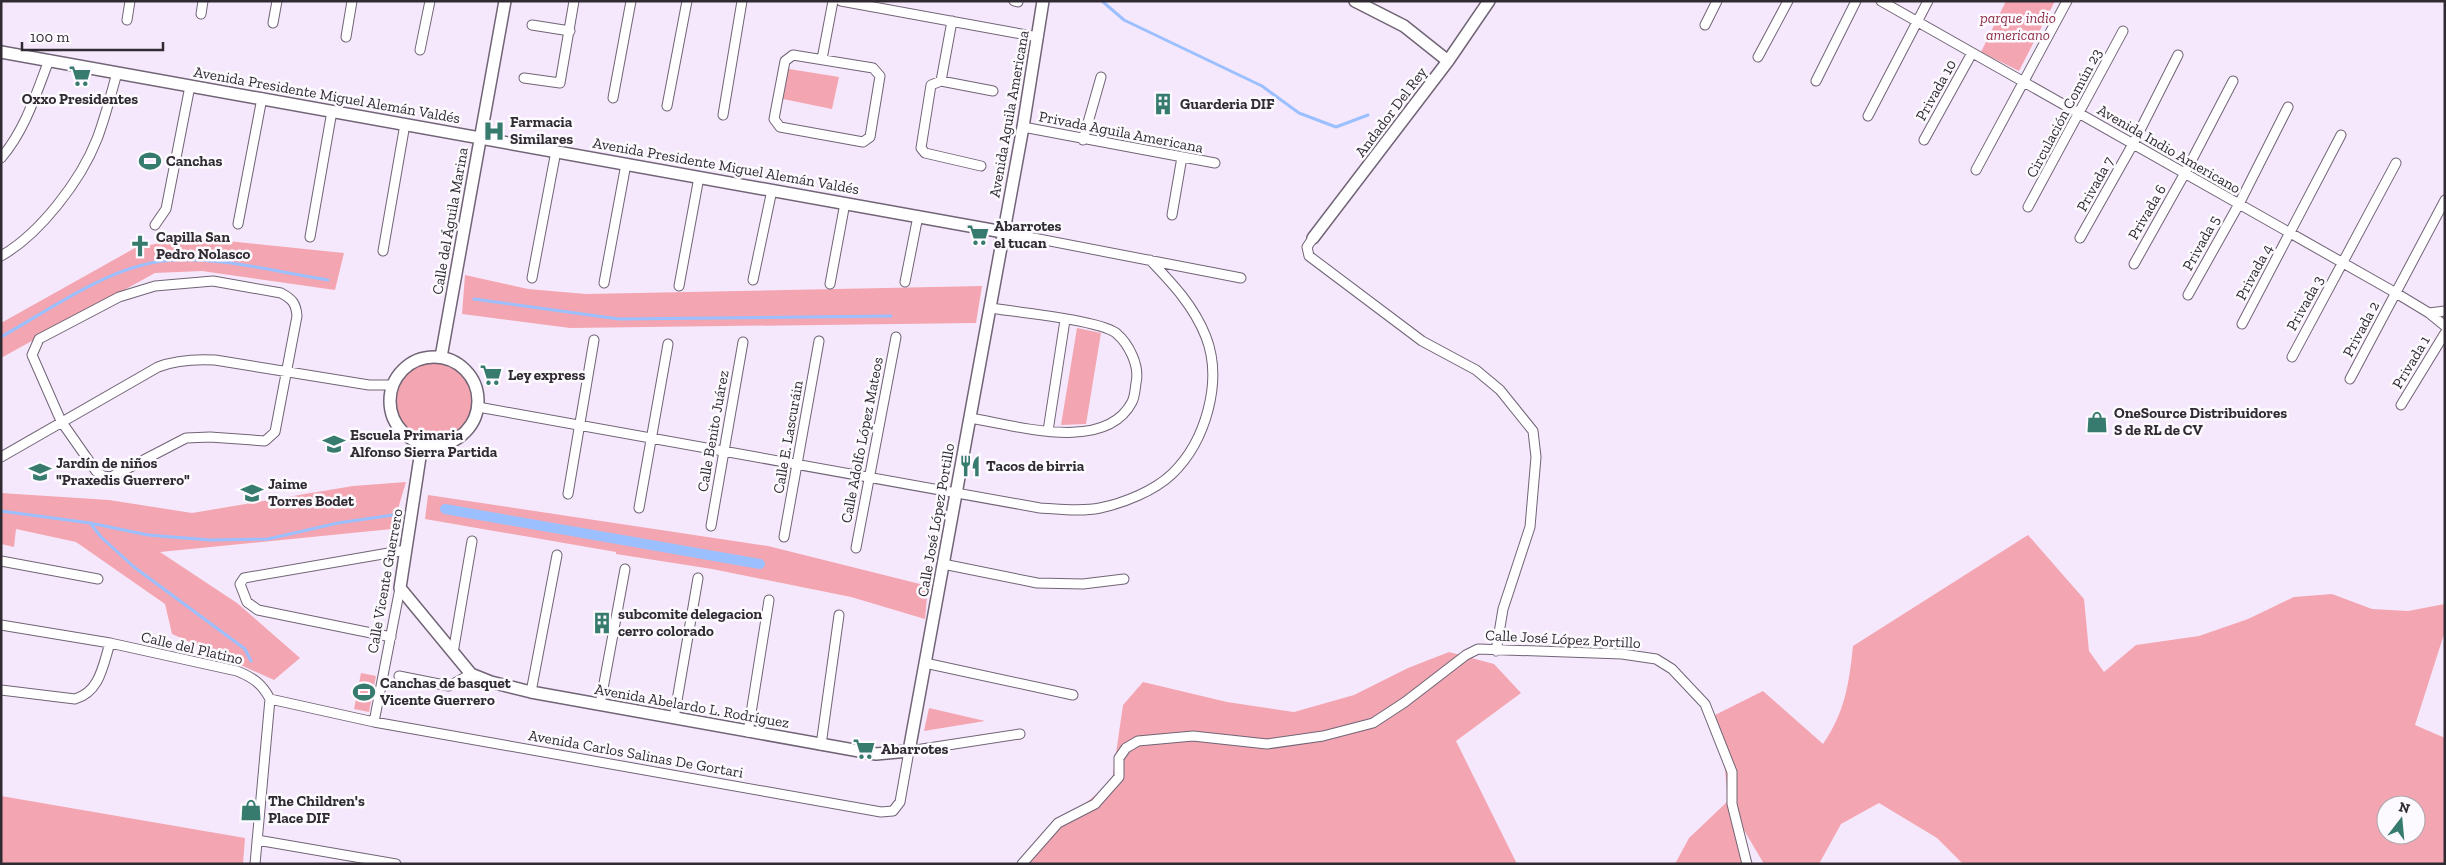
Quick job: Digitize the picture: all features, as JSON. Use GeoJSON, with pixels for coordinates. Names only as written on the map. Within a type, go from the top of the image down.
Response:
{"type":"FeatureCollection","features":[{"type":"Feature","properties":{"kind":"street"},"geometry":{"type":"LineString","coordinates":[[127,20],[130,1]]}},
{"type":"Feature","properties":{"kind":"street"},"geometry":{"type":"LineString","coordinates":[[201,14],[203,1]]}},
{"type":"Feature","properties":{"kind":"street"},"geometry":{"type":"LineString","coordinates":[[273,23],[277,1]]}},
{"type":"Feature","properties":{"kind":"street"},"geometry":{"type":"LineString","coordinates":[[346,37],[352,1]]}},
{"type":"Feature","properties":{"kind":"street"},"geometry":{"type":"LineString","coordinates":[[420,50],[430,1]]}},
{"type":"Feature","properties":{"kind":"street","name":"Calle del Águila Marina"},"geometry":{"type":"LineString","coordinates":[[441,357],[505,1]]}},
{"type":"Feature","properties":{"kind":"street"},"geometry":{"type":"LineString","coordinates":[[524,78],[560,84],[574,1]]}},
{"type":"Feature","properties":{"kind":"street"},"geometry":{"type":"LineString","coordinates":[[613,98],[630,1]]}},
{"type":"Feature","properties":{"kind":"street"},"geometry":{"type":"LineString","coordinates":[[667,106],[687,1]]}},
{"type":"Feature","properties":{"kind":"street"},"geometry":{"type":"LineString","coordinates":[[723,114],[742,1]]}},
{"type":"Feature","properties":{"kind":"street"},"geometry":{"type":"LineString","coordinates":[[822,59],[833,1]]}},
{"type":"Feature","properties":{"kind":"street"},"geometry":{"type":"LineString","coordinates":[[841,1],[1038,37]]}},
{"type":"Feature","properties":{"kind":"street","name":"Avenida Aguila Americana"},"geometry":{"type":"LineString","coordinates":[[1003,232],[1043,1]]}},
{"type":"Feature","properties":{"kind":"street"},"geometry":{"type":"LineString","coordinates":[[1355,1],[1404,26],[1448,61]]}},
{"type":"Feature","properties":{"kind":"street","name":"Andador Del Rey"},"geometry":{"type":"LineString","coordinates":[[1313,238],[1448,61],[1489,1]]}},
{"type":"Feature","properties":{"kind":"street"},"geometry":{"type":"LineString","coordinates":[[1705,24],[1717,1]]}},
{"type":"Feature","properties":{"kind":"street"},"geometry":{"type":"LineString","coordinates":[[1758,58],[1788,1]]}},
{"type":"Feature","properties":{"kind":"street"},"geometry":{"type":"LineString","coordinates":[[1816,81],[1856,1]]}},
{"type":"Feature","properties":{"kind":"street","name":"Avenida Indio Americano"},"geometry":{"type":"LineString","coordinates":[[1881,1],[2429,313]]}},
{"type":"Feature","properties":{"kind":"street"},"geometry":{"type":"LineString","coordinates":[[1868,116],[1928,1]]}},
{"type":"Feature","properties":{"kind":"street"},"geometry":{"type":"LineString","coordinates":[[1976,170],[2067,1]]}},
{"type":"Feature","properties":{"kind":"street"},"geometry":{"type":"LineString","coordinates":[[941,81],[952,21]]}},
{"type":"Feature","properties":{"kind":"street"},"geometry":{"type":"LineString","coordinates":[[532,25],[570,31]]}},
{"type":"Feature","properties":{"kind":"street","name":"Circulación Común 23"},"geometry":{"type":"LineString","coordinates":[[2028,207],[2124,30]]}},
{"type":"Feature","properties":{"kind":"street","name":"Avenida Presidente Miguel Alemán Valdés"},"geometry":{"type":"LineString","coordinates":[[1,52],[918,216],[1240,278]]}},
{"type":"Feature","properties":{"kind":"street","name":"Privada 10"},"geometry":{"type":"LineString","coordinates":[[1924,140],[1972,53]]}},
{"type":"Feature","properties":{"kind":"street"},"geometry":{"type":"LineString","coordinates":[[793,55],[822,59],[873,68],[878,72],[880,76],[870,137],[867,141],[780,127],[776,123],[784,61],[793,55]]}},
{"type":"Feature","properties":{"kind":"street","name":"Privada 7"},"geometry":{"type":"LineString","coordinates":[[2080,238],[2133,144],[2178,55]]}},
{"type":"Feature","properties":{"kind":"street"},"geometry":{"type":"LineString","coordinates":[[1,158],[13,144],[26,119],[49,60]]}},
{"type":"Feature","properties":{"kind":"street"},"geometry":{"type":"LineString","coordinates":[[1,256],[23,240],[43,221],[86,164],[98,138],[117,73]]}},
{"type":"Feature","properties":{"kind":"street"},"geometry":{"type":"LineString","coordinates":[[1083,140],[1101,77]]}},
{"type":"Feature","properties":{"kind":"street"},"geometry":{"type":"LineString","coordinates":[[981,166],[922,151],[930,88],[936,82],[941,81],[993,91]]}},
{"type":"Feature","properties":{"kind":"street","name":"Privada 6"},"geometry":{"type":"LineString","coordinates":[[2134,264],[2185,174],[2233,81]]}},
{"type":"Feature","properties":{"kind":"street"},"geometry":{"type":"LineString","coordinates":[[155,225],[166,209],[190,86]]}},
{"type":"Feature","properties":{"kind":"street"},"geometry":{"type":"LineString","coordinates":[[238,224],[262,98]]}},
{"type":"Feature","properties":{"kind":"street","name":"Privada 5"},"geometry":{"type":"LineString","coordinates":[[2188,295],[2239,204],[2288,107]]}},
{"type":"Feature","properties":{"kind":"street"},"geometry":{"type":"LineString","coordinates":[[310,237],[332,111]]}},
{"type":"Feature","properties":{"kind":"street"},"geometry":{"type":"LineString","coordinates":[[383,250],[405,124]]}},
{"type":"Feature","properties":{"kind":"street","name":"Privada Aguila Americana"},"geometry":{"type":"LineString","coordinates":[[1022,127],[1083,140],[1215,163]]}},
{"type":"Feature","properties":{"kind":"street","name":"Privada 4"},"geometry":{"type":"LineString","coordinates":[[2242,324],[2341,135]]}},
{"type":"Feature","properties":{"kind":"street"},"geometry":{"type":"LineString","coordinates":[[532,278],[556,151]]}},
{"type":"Feature","properties":{"kind":"street"},"geometry":{"type":"LineString","coordinates":[[1172,215],[1182,157]]}},
{"type":"Feature","properties":{"kind":"street","name":"Privada 3"},"geometry":{"type":"LineString","coordinates":[[2292,357],[2396,163]]}},
{"type":"Feature","properties":{"kind":"street"},"geometry":{"type":"LineString","coordinates":[[604,283],[626,164]]}},
{"type":"Feature","properties":{"kind":"street"},"geometry":{"type":"LineString","coordinates":[[679,286],[699,177]]}},
{"type":"Feature","properties":{"kind":"street"},"geometry":{"type":"LineString","coordinates":[[753,280],[772,190]]}},
{"type":"Feature","properties":{"kind":"street","name":"Privada 2"},"geometry":{"type":"LineString","coordinates":[[2350,379],[2445,200]]}},
{"type":"Feature","properties":{"kind":"street"},"geometry":{"type":"LineString","coordinates":[[830,284],[845,203]]}},
{"type":"Feature","properties":{"kind":"street"},"geometry":{"type":"LineString","coordinates":[[905,282],[918,216]]}},
{"type":"Feature","properties":{"kind":"street","name":"Calle José López Portillo"},"geometry":{"type":"LineString","coordinates":[[893,811],[900,802],[910,751],[1003,232]]}},
{"type":"Feature","properties":{"kind":"street"},"geometry":{"type":"LineString","coordinates":[[1313,238],[1307,247],[1309,256],[1422,341],[1476,370],[1500,390],[1533,431],[1536,457],[1530,527],[1503,609],[1496,650]]}},
{"type":"Feature","properties":{"kind":"street"},"geometry":{"type":"LineString","coordinates":[[478,407],[1040,508],[1072,510],[1100,508],[1138,496],[1172,474],[1187,454],[1207,418],[1213,386],[1211,355],[1205,336],[1188,304],[1150,260]]}},
{"type":"Feature","properties":{"kind":"street"},"geometry":{"type":"LineString","coordinates":[[214,281],[281,292],[291,298],[296,306],[297,316],[275,432],[265,441],[210,437],[186,438],[111,477],[103,476],[96,471],[61,421],[32,355],[34,347],[40,339],[119,297],[155,286],[214,281]]}},
{"type":"Feature","properties":{"kind":"street"},"geometry":{"type":"LineString","coordinates":[[970,418],[1048,431],[1096,430],[1117,420],[1132,401],[1138,377],[1132,352],[1115,333],[1094,324],[990,308]]}},
{"type":"Feature","properties":{"kind":"street"},"geometry":{"type":"LineString","coordinates":[[2429,313],[2445,311]]}},
{"type":"Feature","properties":{"kind":"street","name":"Privada 1"},"geometry":{"type":"LineString","coordinates":[[2429,313],[2445,326]]}},
{"type":"Feature","properties":{"kind":"street"},"geometry":{"type":"LineString","coordinates":[[1048,431],[1065,320]]}},
{"type":"Feature","properties":{"kind":"street","name":"Privada 1"},"geometry":{"type":"LineString","coordinates":[[2401,405],[2445,333]]}},
{"type":"Feature","properties":{"kind":"street","name":"Calle Adolfo López Mateos"},"geometry":{"type":"LineString","coordinates":[[856,548],[896,337]]}},
{"type":"Feature","properties":{"kind":"street"},"geometry":{"type":"LineString","coordinates":[[568,494],[594,340]]}},
{"type":"Feature","properties":{"kind":"street","name":"Calle E. Lascuráin"},"geometry":{"type":"LineString","coordinates":[[784,537],[819,341]]}},
{"type":"Feature","properties":{"kind":"street","name":"Calle Benito Juárez"},"geometry":{"type":"LineString","coordinates":[[711,526],[743,342]]}},
{"type":"Feature","properties":{"kind":"street"},"geometry":{"type":"LineString","coordinates":[[639,508],[668,344]]}},
{"type":"Feature","properties":{"kind":"street"},"geometry":{"type":"LineString","coordinates":[[429,357],[441,357],[452,360],[470,374],[478,395],[478,407],[475,419],[468,430],[459,438],[447,444],[422,444],[411,439],[394,421],[390,410],[392,385],[398,374],[412,362],[429,357]]}},
{"type":"Feature","properties":{"kind":"street"},"geometry":{"type":"LineString","coordinates":[[1,456],[61,421],[169,363],[199,359],[287,370],[369,385],[392,385]]}},
{"type":"Feature","properties":{"kind":"street","name":"Calle Vicente Guerrero"},"geometry":{"type":"LineString","coordinates":[[374,722],[400,588],[422,444]]}},
{"type":"Feature","properties":{"kind":"street"},"geometry":{"type":"LineString","coordinates":[[453,653],[472,541]]}},
{"type":"Feature","properties":{"kind":"street"},"geometry":{"type":"LineString","coordinates":[[391,637],[258,610],[246,602],[240,584],[244,578],[406,550]]}},
{"type":"Feature","properties":{"kind":"street"},"geometry":{"type":"LineString","coordinates":[[531,692],[557,555]]}},
{"type":"Feature","properties":{"kind":"street"},"geometry":{"type":"LineString","coordinates":[[1,561],[98,579]]}},
{"type":"Feature","properties":{"kind":"street"},"geometry":{"type":"LineString","coordinates":[[943,564],[1037,583],[1083,584],[1124,579]]}},
{"type":"Feature","properties":{"kind":"street"},"geometry":{"type":"LineString","coordinates":[[600,705],[625,569]]}},
{"type":"Feature","properties":{"kind":"street"},"geometry":{"type":"LineString","coordinates":[[674,718],[698,578]]}},
{"type":"Feature","properties":{"kind":"street","name":"Avenida Abelardo L. Rodríguez"},"geometry":{"type":"LineString","coordinates":[[400,588],[471,674],[491,682],[531,692],[821,745],[876,754],[910,751]]}},
{"type":"Feature","properties":{"kind":"street"},"geometry":{"type":"LineString","coordinates":[[748,732],[769,600]]}},
{"type":"Feature","properties":{"kind":"street"},"geometry":{"type":"LineString","coordinates":[[821,745],[839,615]]}},
{"type":"Feature","properties":{"kind":"street","name":"Calle del Platino"},"geometry":{"type":"LineString","coordinates":[[1,624],[110,643],[237,671],[252,677],[263,685],[270,699]]}},
{"type":"Feature","properties":{"kind":"street"},"geometry":{"type":"LineString","coordinates":[[1,690],[75,699],[85,697],[98,682],[110,643]]}},
{"type":"Feature","properties":{"kind":"street","name":"Calle José López Portillo"},"geometry":{"type":"LineString","coordinates":[[1022,864],[1058,823],[1095,804],[1119,777],[1119,758],[1126,748],[1138,741],[1192,736],[1267,744],[1323,736],[1374,723],[1405,702],[1466,655],[1478,649],[1622,654],[1656,659],[1672,669],[1705,704],[1732,772],[1732,804],[1747,864]]}},
{"type":"Feature","properties":{"kind":"street"},"geometry":{"type":"LineString","coordinates":[[925,663],[1073,695]]}},
{"type":"Feature","properties":{"kind":"street"},"geometry":{"type":"LineString","coordinates":[[399,676],[449,686],[471,674]]}},
{"type":"Feature","properties":{"kind":"street"},"geometry":{"type":"LineString","coordinates":[[255,864],[270,699],[374,722]]}},
{"type":"Feature","properties":{"kind":"street","name":"Avenida Carlos Salinas De Gortari"},"geometry":{"type":"LineString","coordinates":[[374,722],[881,812],[893,811]]}},
{"type":"Feature","properties":{"kind":"street"},"geometry":{"type":"LineString","coordinates":[[910,751],[1020,734]]}},
{"type":"Feature","properties":{"kind":"street"},"geometry":{"type":"LineString","coordinates":[[257,840],[396,864]]}},
{"type":"Feature","properties":{"kind":"green space","name":"parque indio americano"},"geometry":{"type":"Polygon","coordinates":[[[2006,1],[2055,1],[2019,71],[1981,52],[2006,1]]]}},
{"type":"Feature","properties":{"kind":"green space"},"geometry":{"type":"Polygon","coordinates":[[[783,68],[839,77],[832,109],[778,98],[783,68]]]}},
{"type":"Feature","properties":{"kind":"green space"},"geometry":{"type":"Polygon","coordinates":[[[175,240],[228,241],[344,253],[335,290],[202,271],[155,273],[1,358],[1,323],[135,248],[175,240]]]}},
{"type":"Feature","properties":{"kind":"green space"},"geometry":{"type":"Polygon","coordinates":[[[465,275],[528,289],[586,294],[982,286],[976,323],[570,328],[462,314],[465,275]]]}},
{"type":"Feature","properties":{"kind":"green space"},"geometry":{"type":"Polygon","coordinates":[[[1077,328],[1101,333],[1086,424],[1061,425],[1077,328]]]}},
{"type":"Feature","properties":{"kind":"green space"},"geometry":{"type":"Polygon","coordinates":[[[426,362],[442,362],[456,368],[467,379],[473,393],[473,409],[467,423],[456,434],[442,440],[426,440],[412,434],[401,423],[395,409],[395,393],[401,379],[412,368],[426,362]]]}},
{"type":"Feature","properties":{"kind":"green space"},"geometry":{"type":"Polygon","coordinates":[[[406,482],[392,529],[160,552],[237,603],[300,658],[274,680],[172,634],[165,604],[76,542],[16,529],[14,547],[1,544],[1,493],[109,500],[192,513],[353,486],[406,482]]]}},
{"type":"Feature","properties":{"kind":"green space"},"geometry":{"type":"Polygon","coordinates":[[[428,495],[768,546],[928,586],[925,619],[851,597],[712,569],[616,554],[616,552],[425,519],[428,495]]]}},
{"type":"Feature","properties":{"kind":"green space"},"geometry":{"type":"Polygon","coordinates":[[[2028,535],[2084,599],[2089,651],[2104,672],[2136,645],[2199,636],[2248,619],[2294,597],[2332,594],[2372,609],[2408,611],[2445,604],[2445,631],[2415,725],[2445,738],[2445,864],[1963,864],[1937,838],[1879,803],[1841,824],[1819,864],[1764,864],[1738,820],[1743,864],[1675,864],[1689,838],[1728,801],[1725,770],[1713,716],[1763,691],[1823,744],[1841,709],[1850,673],[1853,646],[2028,535]]]}},
{"type":"Feature","properties":{"kind":"green space"},"geometry":{"type":"Polygon","coordinates":[[[1449,652],[1494,664],[1521,693],[1456,741],[1517,864],[1025,864],[1062,823],[1112,781],[1123,705],[1143,682],[1227,702],[1294,712],[1354,695],[1408,668],[1449,652]]]}},
{"type":"Feature","properties":{"kind":"green space"},"geometry":{"type":"Polygon","coordinates":[[[361,673],[376,676],[369,712],[354,709],[361,673]]]}},
{"type":"Feature","properties":{"kind":"green space"},"geometry":{"type":"Polygon","coordinates":[[[929,708],[985,721],[924,731],[929,708]]]}},
{"type":"Feature","properties":{"kind":"green space"},"geometry":{"type":"Polygon","coordinates":[[[1,796],[245,838],[243,864],[1,864],[1,796]]]}},
{"type":"Feature","properties":{"kind":"waterway"},"geometry":{"type":"LineString","coordinates":[[1102,1],[1124,20],[1262,86],[1299,113],[1336,127],[1368,115]]}},
{"type":"Feature","properties":{"kind":"waterway"},"geometry":{"type":"LineString","coordinates":[[1,337],[99,281],[141,265],[162,261],[203,260],[224,262],[328,280]]}},
{"type":"Feature","properties":{"kind":"waterway"},"geometry":{"type":"LineString","coordinates":[[474,299],[619,319],[891,316]]}},
{"type":"Feature","properties":{"kind":"waterway"},"geometry":{"type":"LineString","coordinates":[[445,509],[760,564]]}},
{"type":"Feature","properties":{"kind":"waterway"},"geometry":{"type":"LineString","coordinates":[[1,511],[90,523],[148,535],[210,540],[268,539],[338,523],[393,515]]}},
{"type":"Feature","properties":{"kind":"waterway"},"geometry":{"type":"LineString","coordinates":[[91,524],[101,537],[134,567],[245,649],[251,661]]}},
{"type":"Feature","properties":{"kind":"place","name":"Oxxo Presidentes"},"geometry":{"type":"Point","coordinates":[80,76]}},
{"type":"Feature","properties":{"kind":"place","name":"Guarderia DIF"},"geometry":{"type":"Point","coordinates":[1163,104]}},
{"type":"Feature","properties":{"kind":"place","name":"Farmacia Similares"},"geometry":{"type":"Point","coordinates":[494,131]}},
{"type":"Feature","properties":{"kind":"place","name":"Canchas"},"geometry":{"type":"Point","coordinates":[150,161]}},
{"type":"Feature","properties":{"kind":"place","name":"Abarrotes el tucan"},"geometry":{"type":"Point","coordinates":[978,235]}},
{"type":"Feature","properties":{"kind":"place","name":"Capilla San Pedro Nolasco"},"geometry":{"type":"Point","coordinates":[140,246]}},
{"type":"Feature","properties":{"kind":"place","name":"Ley express"},"geometry":{"type":"Point","coordinates":[491,375]}},
{"type":"Feature","properties":{"kind":"place","name":"OneSource Distribuidores S de RL de CV"},"geometry":{"type":"Point","coordinates":[2097,422]}},
{"type":"Feature","properties":{"kind":"place","name":"Escuela Primaria Alfonso Sierra Partida"},"geometry":{"type":"Point","coordinates":[334,444]}},
{"type":"Feature","properties":{"kind":"place","name":"Tacos de birria"},"geometry":{"type":"Point","coordinates":[970,466]}},
{"type":"Feature","properties":{"kind":"place","name":"Jardín de niños \"Praxedis Guerrero\""},"geometry":{"type":"Point","coordinates":[40,472]}},
{"type":"Feature","properties":{"kind":"place","name":"Jaime Torres Bodet"},"geometry":{"type":"Point","coordinates":[252,493]}},
{"type":"Feature","properties":{"kind":"place","name":"subcomite delegacion cerro colorado"},"geometry":{"type":"Point","coordinates":[602,623]}},
{"type":"Feature","properties":{"kind":"place","name":"Canchas de basquet Vicente Guerrero"},"geometry":{"type":"Point","coordinates":[364,692]}},
{"type":"Feature","properties":{"kind":"place","name":"Abarrotes"},"geometry":{"type":"Point","coordinates":[864,749]}},
{"type":"Feature","properties":{"kind":"place","name":"The Children's Place DIF"},"geometry":{"type":"Point","coordinates":[251,810]}}]}
